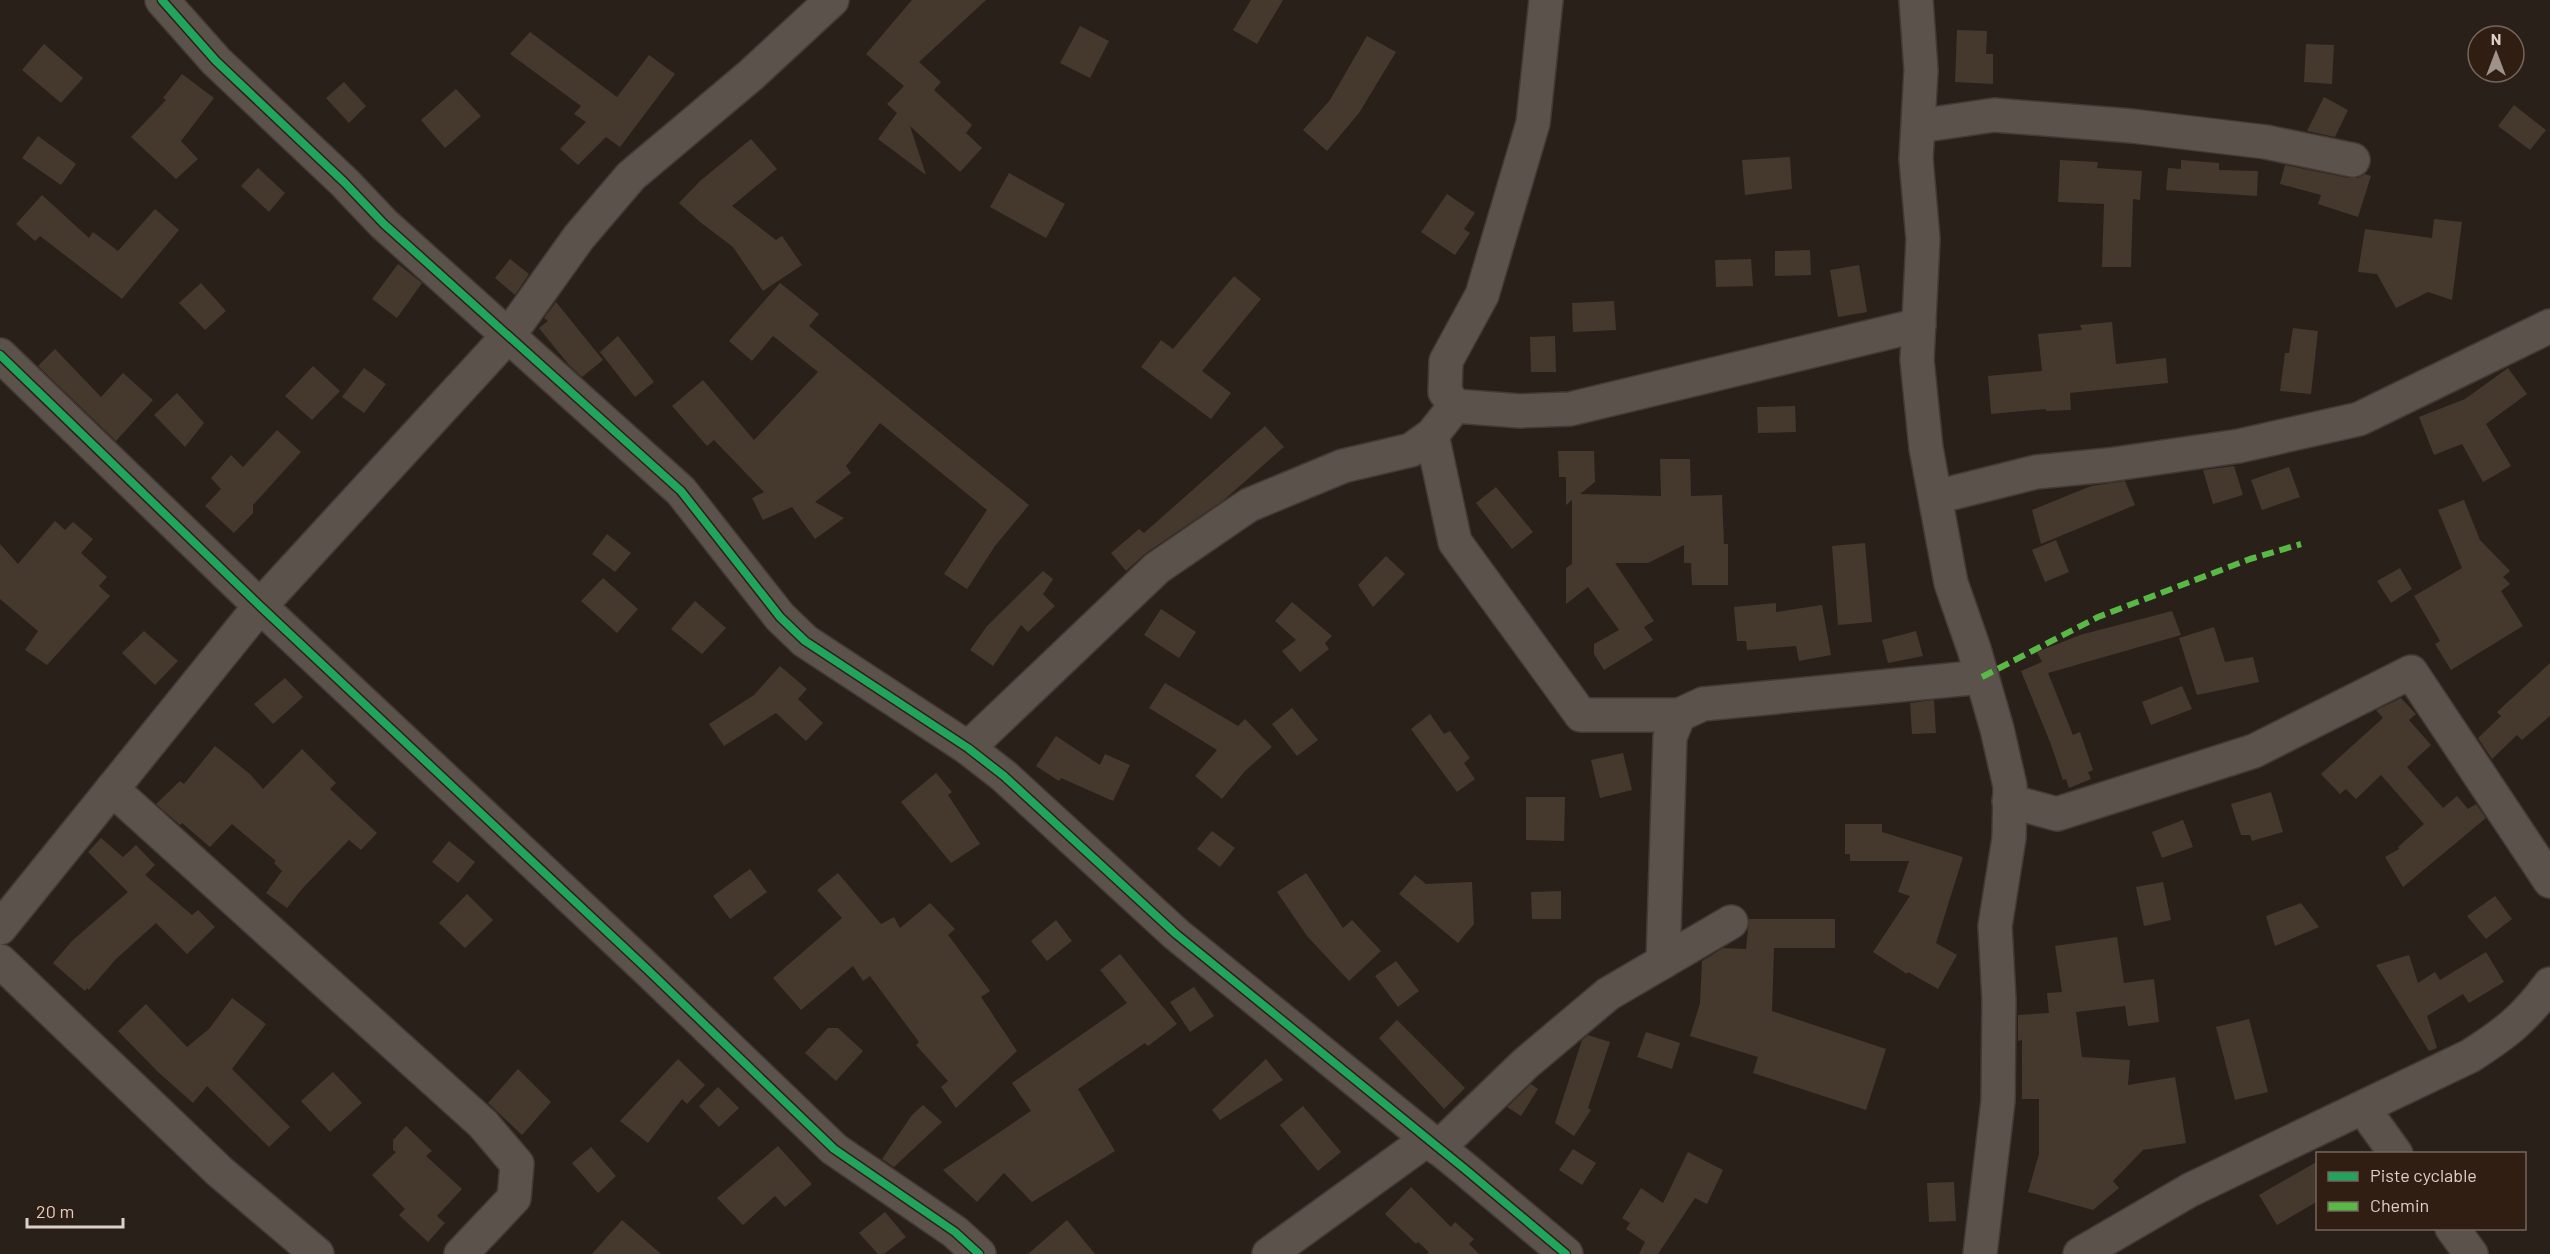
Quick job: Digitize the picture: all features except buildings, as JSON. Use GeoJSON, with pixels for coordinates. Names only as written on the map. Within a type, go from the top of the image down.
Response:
{"type":"FeatureCollection","features":[{"type":"Feature","properties":{"kind":"street"},"geometry":{"type":"LineString","coordinates":[[162,0],[216,61],[344,182],[384,224],[681,491],[780,617],[805,641],[968,748],[1004,776],[1176,934],[1566,1254]]}},
{"type":"Feature","properties":{"kind":"street"},"geometry":{"type":"LineString","coordinates":[[0,928],[260,606],[509,335],[579,237],[631,176],[751,75],[832,0]]}},
{"type":"Feature","properties":{"kind":"street"},"geometry":{"type":"LineString","coordinates":[[1455,406],[1445,392],[1446,361],[1482,295],[1533,123],[1546,0]]}},
{"type":"Feature","properties":{"kind":"street"},"geometry":{"type":"LineString","coordinates":[[1916,0],[1921,70],[1916,159],[1923,239],[1918,371],[1926,448],[1951,583],[1982,677],[2010,786],[2009,838],[1999,889],[1995,926],[1999,1000],[1998,1101],[1980,1254]]}},
{"type":"Feature","properties":{"kind":"street"},"geometry":{"type":"LineString","coordinates":[[1919,126],[1994,115],[2132,126],[2266,142],[2353,160]]}},
{"type":"Feature","properties":{"kind":"street"},"geometry":{"type":"LineString","coordinates":[[1455,406],[1520,411],[1570,409],[1919,325]]}},
{"type":"Feature","properties":{"kind":"street"},"geometry":{"type":"LineString","coordinates":[[1936,497],[2036,472],[2108,465],[2239,446],[2359,419],[2550,326]]}},
{"type":"Feature","properties":{"kind":"street"},"geometry":{"type":"LineString","coordinates":[[0,355],[260,606],[648,970],[834,1149],[946,1225],[979,1254]]}},
{"type":"Feature","properties":{"kind":"street"},"geometry":{"type":"LineString","coordinates":[[968,748],[1157,568],[1249,505],[1343,466],[1411,450],[1432,435],[1455,406]]}},
{"type":"Feature","properties":{"kind":"street"},"geometry":{"type":"LineString","coordinates":[[1432,435],[1455,542],[1581,715],[1679,715],[1703,704],[1982,677]]}},
{"type":"Feature","properties":{"kind":"street"},"geometry":{"type":"LineString","coordinates":[[2009,801],[2056,814],[2254,751],[2411,672],[2550,881]]}},
{"type":"Feature","properties":{"kind":"street"},"geometry":{"type":"LineString","coordinates":[[1663,962],[1670,736],[1679,715]]}},
{"type":"Feature","properties":{"kind":"street"},"geometry":{"type":"LineString","coordinates":[[112,789],[483,1124],[517,1164],[514,1198],[461,1254]]}},
{"type":"Feature","properties":{"kind":"street"},"geometry":{"type":"LineString","coordinates":[[1269,1254],[1433,1143],[1608,994],[1731,922]]}},
{"type":"Feature","properties":{"kind":"street"},"geometry":{"type":"LineString","coordinates":[[0,961],[219,1171],[317,1254]]}},
{"type":"Feature","properties":{"kind":"street"},"geometry":{"type":"LineString","coordinates":[[2080,1254],[2190,1190],[2470,1056],[2510,1030],[2535,1005],[2550,984]]}},
{"type":"Feature","properties":{"kind":"street"},"geometry":{"type":"LineString","coordinates":[[2363,1108],[2395,1152]]}},
{"type":"Feature","properties":{"kind":"street"},"geometry":{"type":"LineString","coordinates":[[2453,1230],[2471,1254]]}},
{"type":"Feature","properties":{"kind":"marked path"},"geometry":{"type":"LineString","coordinates":[[1982,677],[2098,617],[2250,559],[2301,544]]}},
{"type":"Feature","properties":{"kind":"cycle path"},"geometry":{"type":"LineString","coordinates":[[162,0],[216,61],[344,182],[384,224],[681,491],[780,617],[805,641],[968,748],[1004,776],[1176,934],[1566,1254]]}},
{"type":"Feature","properties":{"kind":"cycle path"},"geometry":{"type":"LineString","coordinates":[[0,355],[260,606],[648,970],[834,1149],[955,1232],[979,1254]]}}]}
